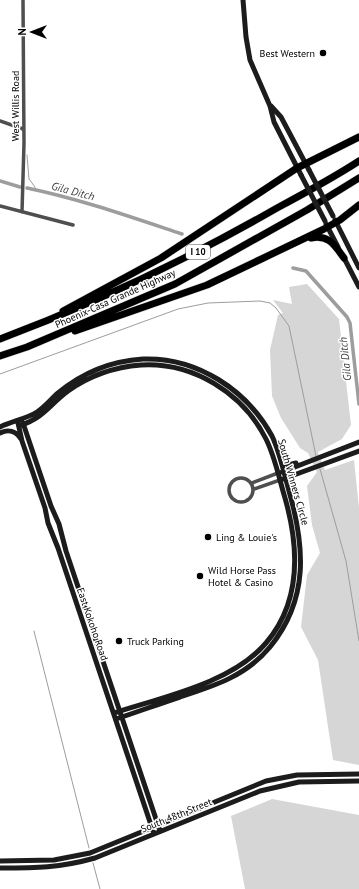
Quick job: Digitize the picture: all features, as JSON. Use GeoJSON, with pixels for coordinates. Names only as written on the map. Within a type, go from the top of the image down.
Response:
{"type":"FeatureCollection","features":[{"type":"Feature","properties":{"kind":"highway"},"geometry":{"type":"LineString","coordinates":[[29,328],[108,288],[161,258],[297,168],[359,137]]}},
{"type":"Feature","properties":{"kind":"highway","name":"Phoenix-Casa Grande Highway"},"geometry":{"type":"LineString","coordinates":[[0,340],[124,289],[245,227],[359,161]]}},
{"type":"Feature","properties":{"kind":"highway","name":"Phoenix-Casa Grande Highway"},"geometry":{"type":"LineString","coordinates":[[0,356],[27,348],[175,284],[307,210],[359,178]]}},
{"type":"Feature","properties":{"kind":"highway"},"geometry":{"type":"LineString","coordinates":[[27,348],[207,285],[290,246],[359,205]]}},
{"type":"Feature","properties":{"kind":"highway"},"geometry":{"type":"LineString","coordinates":[[290,246],[322,236],[333,243],[344,258]]}},
{"type":"Feature","properties":{"kind":"street","name":"West Willis Road"},"geometry":{"type":"LineString","coordinates":[[22,212],[24,0]]}},
{"type":"Feature","properties":{"kind":"street"},"geometry":{"type":"LineString","coordinates":[[243,0],[246,37],[250,60],[270,106],[274,122],[359,287]]}},
{"type":"Feature","properties":{"kind":"street"},"geometry":{"type":"LineString","coordinates":[[270,106],[281,117],[359,268]]}},
{"type":"Feature","properties":{"kind":"street"},"geometry":{"type":"LineString","coordinates":[[0,122],[23,129]]}},
{"type":"Feature","properties":{"kind":"street"},"geometry":{"type":"LineString","coordinates":[[0,206],[73,225]]}},
{"type":"Feature","properties":{"kind":"street","name":"South Winners Circle"},"geometry":{"type":"LineString","coordinates":[[0,427],[37,412],[67,386],[84,375],[143,360],[162,360],[199,369],[246,402],[263,421],[272,438],[284,471],[283,479],[302,562],[296,599],[280,634],[264,653],[244,671],[224,682],[115,716]]}},
{"type":"Feature","properties":{"kind":"street","name":"South Winners Circle"},"geometry":{"type":"LineString","coordinates":[[21,425],[39,418],[69,391],[85,381],[114,367]]}},
{"type":"Feature","properties":{"kind":"street","name":"South Winners Circle"},"geometry":{"type":"LineString","coordinates":[[225,388],[258,425],[266,440],[278,473],[283,479]]}},
{"type":"Feature","properties":{"kind":"street","name":"East Kokoho Road"},"geometry":{"type":"LineString","coordinates":[[19,419],[62,532],[64,546],[160,831]]}},
{"type":"Feature","properties":{"kind":"street","name":"East Kokoho Road"},"geometry":{"type":"LineString","coordinates":[[21,425],[22,441],[46,511],[48,523],[56,542],[154,834]]}},
{"type":"Feature","properties":{"kind":"street"},"geometry":{"type":"LineString","coordinates":[[0,433],[8,430],[13,431],[22,441]]}},
{"type":"Feature","properties":{"kind":"street"},"geometry":{"type":"LineString","coordinates":[[252,483],[313,461],[359,442]]}},
{"type":"Feature","properties":{"kind":"street"},"geometry":{"type":"LineString","coordinates":[[254,489],[357,452]]}},
{"type":"Feature","properties":{"kind":"street"},"geometry":{"type":"LineString","coordinates":[[280,459],[288,465],[305,460],[313,461]]}},
{"type":"Feature","properties":{"kind":"street"},"geometry":{"type":"LineString","coordinates":[[237,478],[245,478],[252,483],[254,489],[252,496],[244,502],[234,500],[229,492],[230,484],[237,478]]}},
{"type":"Feature","properties":{"kind":"street"},"geometry":{"type":"LineString","coordinates":[[46,511],[52,509]]}},
{"type":"Feature","properties":{"kind":"street"},"geometry":{"type":"LineString","coordinates":[[73,593],[79,591]]}},
{"type":"Feature","properties":{"kind":"street","name":"South 48th Street"},"geometry":{"type":"LineString","coordinates":[[0,861],[54,860],[90,852],[266,781],[307,775],[359,774]]}},
{"type":"Feature","properties":{"kind":"street","name":"South 48th Street"},"geometry":{"type":"LineString","coordinates":[[2,869],[72,865],[94,858],[260,790],[280,785],[308,782],[359,782]]}},
{"type":"Feature","properties":{"kind":"street"},"geometry":{"type":"LineString","coordinates":[[0,857],[7,861]]}},
{"type":"Feature","properties":{"kind":"shaded area"},"geometry":{"type":"Polygon","coordinates":[[[307,284],[339,319],[351,425],[342,439],[318,452],[325,470],[354,460],[359,508],[359,765],[333,760],[318,660],[301,627],[307,575],[320,553],[312,525],[307,486],[317,472],[308,453],[300,448],[281,418],[272,396],[270,350],[278,315],[283,313],[273,300],[292,304],[289,287],[307,284]]]}},
{"type":"Feature","properties":{"kind":"shaded area"},"geometry":{"type":"Polygon","coordinates":[[[272,799],[359,815],[359,889],[245,889],[231,816],[272,799]]]}},
{"type":"Feature","properties":{"kind":"waterway"},"geometry":{"type":"LineString","coordinates":[[27,155],[29,179],[35,187],[35,190]]}},
{"type":"Feature","properties":{"kind":"waterway","name":"Gila Ditch"},"geometry":{"type":"LineString","coordinates":[[0,181],[20,187]]}},
{"type":"Feature","properties":{"kind":"waterway","name":"Gila Ditch"},"geometry":{"type":"LineString","coordinates":[[27,188],[86,203],[182,234]]}},
{"type":"Feature","properties":{"kind":"waterway","name":"Gila Ditch"},"geometry":{"type":"LineString","coordinates":[[293,268],[306,271],[347,317],[350,323],[359,404]]}},
{"type":"Feature","properties":{"kind":"waterway"},"geometry":{"type":"LineString","coordinates":[[0,374],[178,309],[208,303],[260,301],[270,303],[276,308],[289,326],[316,456]]}},
{"type":"Feature","properties":{"kind":"waterway"},"geometry":{"type":"LineString","coordinates":[[320,469],[346,561],[359,641]]}},
{"type":"Feature","properties":{"kind":"waterway"},"geometry":{"type":"LineString","coordinates":[[34,631],[89,848]]}},
{"type":"Feature","properties":{"kind":"waterway"},"geometry":{"type":"LineString","coordinates":[[93,863],[100,889]]}},
{"type":"Feature","properties":{"kind":"place","name":"Best Western"},"geometry":{"type":"Point","coordinates":[323,53]}},
{"type":"Feature","properties":{"kind":"place","name":"Ling & Louie's"},"geometry":{"type":"Point","coordinates":[208,537]}},
{"type":"Feature","properties":{"kind":"place","name":"Wild Horse Pass Hotel & Casino"},"geometry":{"type":"Point","coordinates":[200,576]}},
{"type":"Feature","properties":{"kind":"place","name":"Truck Parking"},"geometry":{"type":"Point","coordinates":[119,641]}}]}
